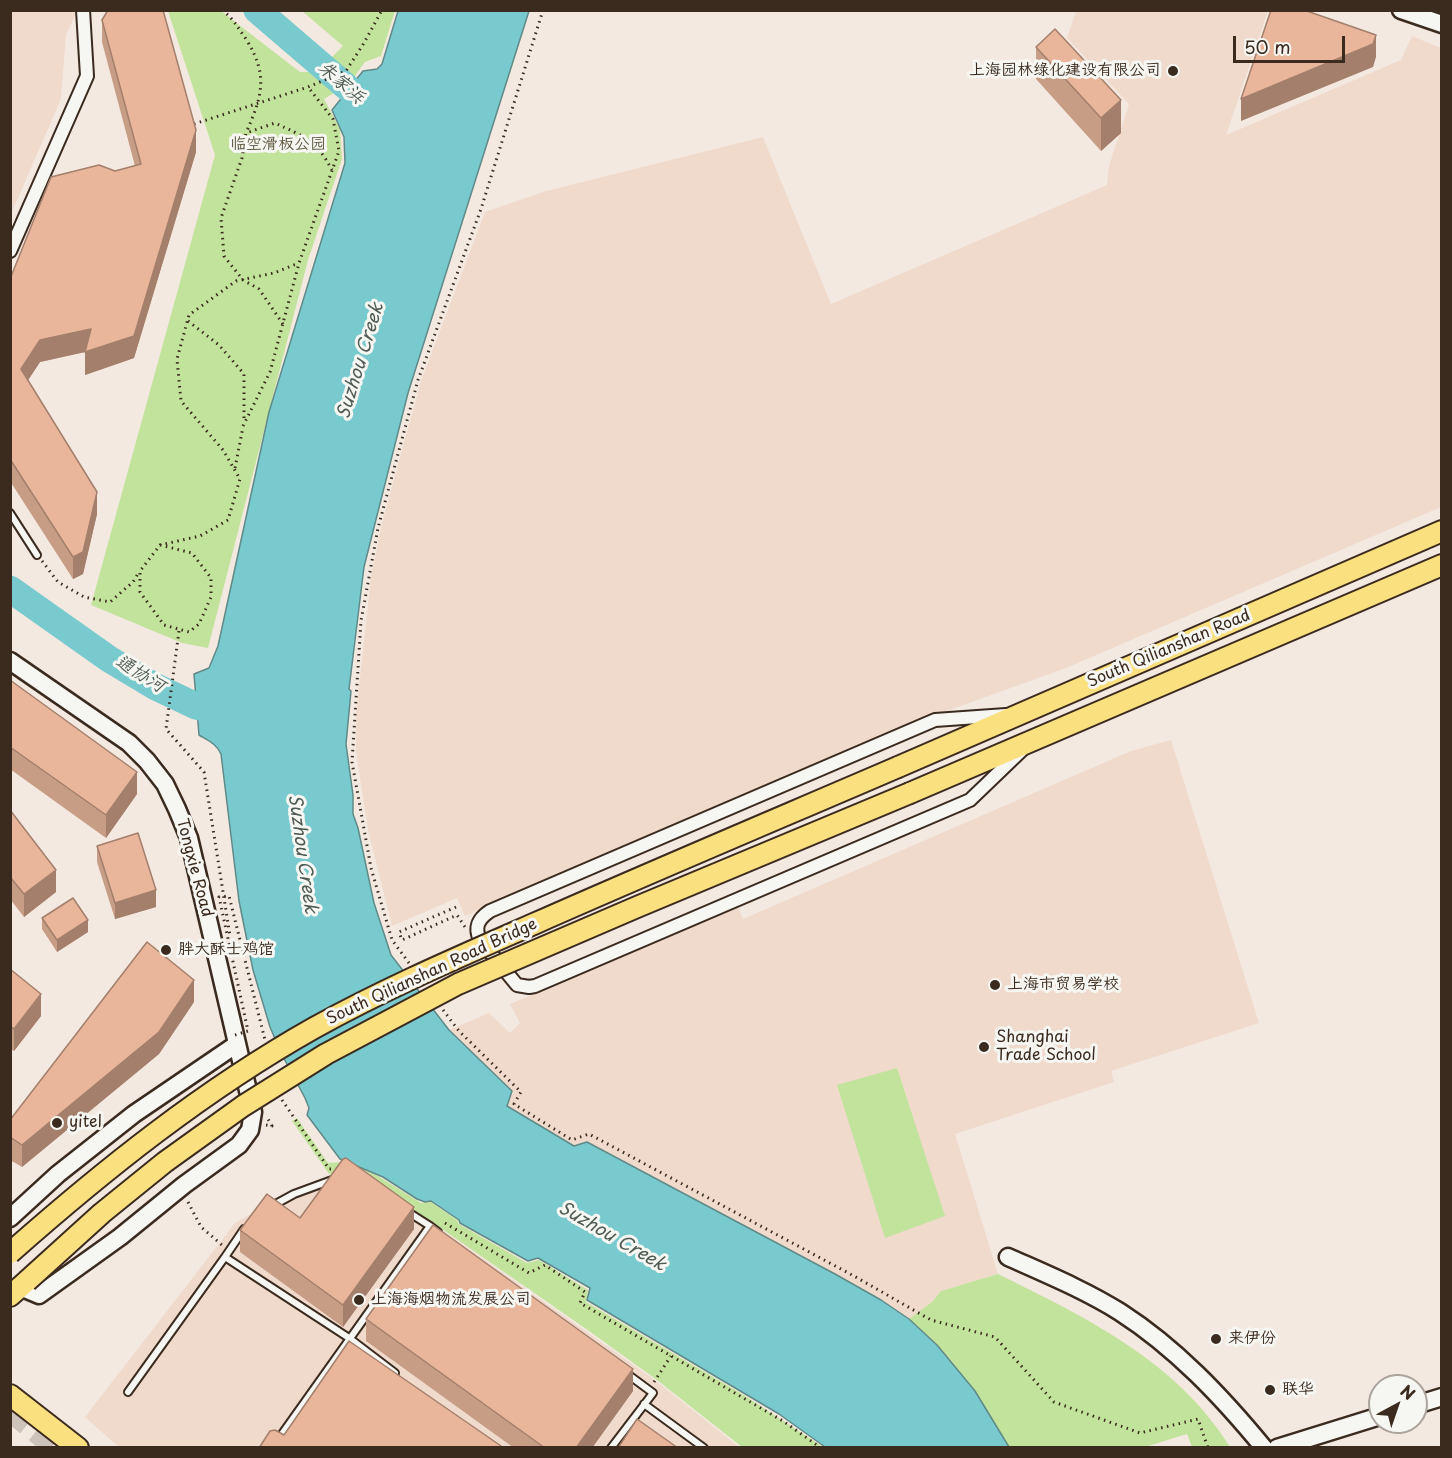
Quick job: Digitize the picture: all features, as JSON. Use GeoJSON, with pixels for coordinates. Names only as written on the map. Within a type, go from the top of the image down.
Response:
{"type":"FeatureCollection","features":[{"type":"Feature","properties":{"kind":"main road","name":"South Qilianshan Road"},"geometry":{"type":"LineString","coordinates":[[898,767],[1442,531]]}},
{"type":"Feature","properties":{"kind":"main road","name":"South Qilianshan Road"},"geometry":{"type":"LineString","coordinates":[[910,793],[1442,565]]}},
{"type":"Feature","properties":{"kind":"main road","name":"South Qilianshan Road Bridge"},"geometry":{"type":"LineString","coordinates":[[10,1253],[82,1190],[147,1139],[312,1029],[377,995],[479,948],[898,767]]}},
{"type":"Feature","properties":{"kind":"main road","name":"South Qilianshan Road Bridge"},"geometry":{"type":"LineString","coordinates":[[19,1288],[102,1213],[165,1162],[243,1106],[326,1054],[458,984],[910,793]]}},
{"type":"Feature","properties":{"kind":"main road"},"geometry":{"type":"LineString","coordinates":[[10,1395],[78,1448]]}},
{"type":"Feature","properties":{"kind":"street"},"geometry":{"type":"LineString","coordinates":[[10,251],[87,76],[83,10]]}},
{"type":"Feature","properties":{"kind":"street"},"geometry":{"type":"LineString","coordinates":[[1401,10],[1442,24]]}},
{"type":"Feature","properties":{"kind":"street","name":"Tongxie Road"},"geometry":{"type":"LineString","coordinates":[[10,661],[129,743],[165,784],[189,838],[253,1112],[253,1121],[246,1138],[240,1145],[184,1185],[120,1237],[39,1295],[19,1288]]}},
{"type":"Feature","properties":{"kind":"street"},"geometry":{"type":"LineString","coordinates":[[1019,714],[935,720],[490,911],[482,916],[477,924],[480,940],[517,985],[535,986],[970,800],[1032,741]]}},
{"type":"Feature","properties":{"kind":"street"},"geometry":{"type":"LineString","coordinates":[[10,1218],[58,1174],[134,1114],[236,1039]]}},
{"type":"Feature","properties":{"kind":"street"},"geometry":{"type":"LineString","coordinates":[[1008,1257],[1066,1283],[1120,1312],[1162,1343],[1210,1386],[1264,1448]]}},
{"type":"Feature","properties":{"kind":"street"},"geometry":{"type":"LineString","coordinates":[[1277,1448],[1368,1420]]}},
{"type":"Feature","properties":{"kind":"lane"},"geometry":{"type":"LineString","coordinates":[[10,513],[37,555]]}},
{"type":"Feature","properties":{"kind":"lane"},"geometry":{"type":"LineString","coordinates":[[262,1211],[294,1194],[336,1178]]}},
{"type":"Feature","properties":{"kind":"lane"},"geometry":{"type":"LineString","coordinates":[[403,1209],[440,1233]]}},
{"type":"Feature","properties":{"kind":"lane"},"geometry":{"type":"LineString","coordinates":[[128,1392],[246,1226]]}},
{"type":"Feature","properties":{"kind":"lane"},"geometry":{"type":"LineString","coordinates":[[272,1448],[430,1226]]}},
{"type":"Feature","properties":{"kind":"lane"},"geometry":{"type":"LineString","coordinates":[[225,1257],[349,1338],[403,1379]]}},
{"type":"Feature","properties":{"kind":"lane"},"geometry":{"type":"LineString","coordinates":[[611,1448],[653,1393],[620,1368]]}},
{"type":"Feature","properties":{"kind":"lane"},"geometry":{"type":"LineString","coordinates":[[644,1404],[704,1448]]}},
{"type":"Feature","properties":{"kind":"path"},"geometry":{"type":"LineString","coordinates":[[222,10],[232,18],[255,54],[261,78],[259,103],[246,134],[242,158],[221,218],[224,256],[243,280],[260,289],[283,324]]}},
{"type":"Feature","properties":{"kind":"path"},"geometry":{"type":"LineString","coordinates":[[194,124],[308,87],[346,71],[382,10]]}},
{"type":"Feature","properties":{"kind":"path"},"geometry":{"type":"LineString","coordinates":[[243,426],[270,372],[298,263],[339,151],[333,119],[308,87]]}},
{"type":"Feature","properties":{"kind":"path"},"geometry":{"type":"LineString","coordinates":[[246,134],[276,123],[307,138],[323,153],[332,172]]}},
{"type":"Feature","properties":{"kind":"path"},"geometry":{"type":"LineString","coordinates":[[37,555],[58,582],[84,597],[110,602],[133,582],[160,544],[200,536],[228,520],[240,479],[223,450],[181,401],[177,360],[189,315],[236,281],[274,273],[298,263]]}},
{"type":"Feature","properties":{"kind":"path"},"geometry":{"type":"LineString","coordinates":[[188,321],[219,345],[244,374],[245,416],[235,470]]}},
{"type":"Feature","properties":{"kind":"path"},"geometry":{"type":"LineString","coordinates":[[140,571],[140,592],[164,625],[189,632],[199,624],[211,597],[211,578],[192,553],[160,544]]}},
{"type":"Feature","properties":{"kind":"path"},"geometry":{"type":"LineString","coordinates":[[179,631],[166,729],[204,772],[227,914]]}},
{"type":"Feature","properties":{"kind":"path"},"geometry":{"type":"LineString","coordinates":[[236,1039],[248,1031],[219,897],[229,896],[269,1056]]}},
{"type":"Feature","properties":{"kind":"path"},"geometry":{"type":"LineString","coordinates":[[456,907],[399,932],[402,940],[457,915],[479,948]]}},
{"type":"Feature","properties":{"kind":"path"},"geometry":{"type":"LineString","coordinates":[[281,1098],[329,1169],[338,1169]]}},
{"type":"Feature","properties":{"kind":"path"},"geometry":{"type":"LineString","coordinates":[[184,1195],[201,1227],[229,1251]]}},
{"type":"Feature","properties":{"kind":"path"},"geometry":{"type":"LineString","coordinates":[[440,1220],[530,1273],[545,1265],[585,1292],[580,1303],[783,1420],[821,1448]]}},
{"type":"Feature","properties":{"kind":"path"},"geometry":{"type":"LineString","coordinates":[[655,1380],[672,1356]]}},
{"type":"Feature","properties":{"kind":"shaded area"},"geometry":{"type":"Polygon","coordinates":[[[11,11],[77,11],[66,35],[61,99],[11,214],[11,11]]]}},
{"type":"Feature","properties":{"kind":"shaded area"},"geometry":{"type":"Polygon","coordinates":[[[1076,11],[1268,11],[1226,135],[1401,60],[1412,36],[1441,48],[1441,507],[1066,668],[933,716],[465,916],[457,898],[392,926],[368,830],[356,751],[356,714],[371,577],[382,523],[421,381],[485,212],[546,191],[763,137],[831,304],[1107,185],[1109,166],[1129,104],[1067,38],[1076,11]]]}},
{"type":"Feature","properties":{"kind":"shaded area","name":"Shanghai Trade School"},"geometry":{"type":"Polygon","coordinates":[[[1171,740],[1259,1023],[1111,1071],[1114,1082],[955,1134],[998,1274],[941,1291],[932,1302],[909,1319],[835,1274],[587,1142],[575,1146],[507,1106],[512,1090],[449,1030],[489,1013],[510,1033],[520,1023],[510,1004],[738,907],[743,919],[1131,751],[1171,740]]]}},
{"type":"Feature","properties":{"kind":"shaded area","name":"上海海烟物流发展公司"},"geometry":{"type":"Polygon","coordinates":[[[345,1170],[431,1222],[655,1380],[739,1447],[120,1448],[85,1417],[235,1223],[290,1192],[345,1170]]]}},
{"type":"Feature","properties":{"kind":"green space","name":"临空滑板公园"},"geometry":{"type":"Polygon","coordinates":[[[168,11],[221,11],[300,72],[317,72],[343,46],[302,11],[395,11],[381,56],[365,62],[349,84],[324,99],[340,129],[342,159],[308,260],[208,648],[182,643],[91,605],[215,155],[168,11]]]}},
{"type":"Feature","properties":{"kind":"green space"},"geometry":{"type":"Polygon","coordinates":[[[897,1068],[945,1216],[885,1238],[837,1085],[897,1068]]]}},
{"type":"Feature","properties":{"kind":"green space"},"geometry":{"type":"Polygon","coordinates":[[[297,1118],[328,1163],[346,1162],[378,1176],[421,1203],[431,1202],[457,1220],[459,1224],[527,1263],[539,1260],[588,1290],[586,1302],[742,1394],[823,1447],[742,1447],[657,1380],[432,1222],[345,1171],[329,1174],[292,1121],[297,1118]]]}},
{"type":"Feature","properties":{"kind":"green space"},"geometry":{"type":"Polygon","coordinates":[[[998,1274],[1064,1307],[1127,1344],[1184,1390],[1230,1447],[1192,1447],[1187,1434],[1145,1447],[1009,1447],[937,1345],[909,1319],[932,1302],[941,1291],[998,1274]]]}},
{"type":"Feature","properties":{"kind":"water","name":"Suzhou Creek"},"geometry":{"type":"Polygon","coordinates":[[[398,11],[529,11],[408,393],[364,567],[349,689],[351,691],[346,744],[353,795],[353,814],[374,903],[391,955],[449,1030],[512,1091],[507,1106],[574,1146],[587,1142],[835,1274],[909,1319],[937,1345],[975,1391],[1009,1447],[825,1447],[779,1414],[587,1300],[590,1288],[538,1258],[528,1261],[460,1223],[431,1201],[425,1202],[417,1199],[383,1177],[340,1159],[307,1115],[309,1108],[270,1027],[253,970],[239,901],[221,754],[214,745],[199,735],[194,674],[209,668],[218,646],[269,412],[345,163],[344,137],[332,110],[363,71],[377,69],[382,64],[398,11]]]}},
{"type":"Feature","properties":{"kind":"building"},"geometry":{"type":"Polygon","coordinates":[[[108,10],[163,10],[196,130],[134,336],[85,352],[91,329],[40,340],[21,369],[97,492],[83,552],[73,557],[10,459],[10,279],[51,177],[99,165],[115,171],[141,164],[102,20],[108,10]]]}},
{"type":"Feature","properties":{"kind":"building"},"geometry":{"type":"Polygon","coordinates":[[[1271,10],[1304,10],[1376,35],[1373,44],[1241,99],[1271,10]]]}},
{"type":"Feature","properties":{"kind":"building"},"geometry":{"type":"Polygon","coordinates":[[[1055,29],[1121,100],[1101,118],[1036,47],[1055,29]]]}},
{"type":"Feature","properties":{"kind":"building"},"geometry":{"type":"Polygon","coordinates":[[[10,680],[137,772],[106,815],[10,747],[10,680]]]}},
{"type":"Feature","properties":{"kind":"building"},"geometry":{"type":"Polygon","coordinates":[[[10,810],[56,870],[24,894],[10,877],[10,810]]]}},
{"type":"Feature","properties":{"kind":"building"},"geometry":{"type":"Polygon","coordinates":[[[138,833],[156,890],[115,903],[97,846],[138,833]]]}},
{"type":"Feature","properties":{"kind":"building"},"geometry":{"type":"Polygon","coordinates":[[[73,898],[88,920],[57,940],[42,918],[73,898]]]}},
{"type":"Feature","properties":{"kind":"building"},"geometry":{"type":"Polygon","coordinates":[[[147,942],[194,980],[159,1032],[22,1145],[10,1137],[10,1120],[147,942]]]}},
{"type":"Feature","properties":{"kind":"building"},"geometry":{"type":"Polygon","coordinates":[[[10,969],[41,994],[14,1029],[10,1026],[10,969]]]}},
{"type":"Feature","properties":{"kind":"building"},"geometry":{"type":"Polygon","coordinates":[[[346,1158],[414,1207],[343,1305],[240,1230],[267,1194],[300,1218],[346,1158]]]}},
{"type":"Feature","properties":{"kind":"building"},"geometry":{"type":"Polygon","coordinates":[[[433,1225],[633,1369],[576,1448],[545,1448],[366,1319],[433,1225]]]}},
{"type":"Feature","properties":{"kind":"building"},"geometry":{"type":"Polygon","coordinates":[[[349,1341],[504,1448],[259,1448],[270,1431],[275,1430],[284,1435],[349,1341]]]}},
{"type":"Feature","properties":{"kind":"building"},"geometry":{"type":"Polygon","coordinates":[[[637,1419],[678,1448],[618,1448],[637,1419]]]}},
{"type":"Feature","properties":{"kind":"waterway","name":"朱家浜"},"geometry":{"type":"LineString","coordinates":[[257,10],[377,113]]}},
{"type":"Feature","properties":{"kind":"waterway","name":"通协河"},"geometry":{"type":"LineString","coordinates":[[10,589],[109,659],[154,686],[196,706],[233,714]]}},
{"type":"Feature","properties":{"kind":"tunnel"},"geometry":{"type":"LineString","coordinates":[[10,1411],[56,1448]]}},
{"type":"Feature","properties":{"kind":"place","name":"上海园林绿化建设有限公司"},"geometry":{"type":"Point","coordinates":[1173,71]}},
{"type":"Feature","properties":{"kind":"place","name":"胖大酥士鸡馆"},"geometry":{"type":"Point","coordinates":[166,950]}},
{"type":"Feature","properties":{"kind":"place","name":"上海市贸易学校"},"geometry":{"type":"Point","coordinates":[995,985]}},
{"type":"Feature","properties":{"kind":"place","name":"Shanghai Trade School"},"geometry":{"type":"Point","coordinates":[984,1047]}},
{"type":"Feature","properties":{"kind":"place","name":"yitel"},"geometry":{"type":"Point","coordinates":[57,1123]}},
{"type":"Feature","properties":{"kind":"place","name":"上海海烟物流发展公司"},"geometry":{"type":"Point","coordinates":[359,1300]}},
{"type":"Feature","properties":{"kind":"place","name":"来伊份"},"geometry":{"type":"Point","coordinates":[1216,1339]}},
{"type":"Feature","properties":{"kind":"place","name":"联华"},"geometry":{"type":"Point","coordinates":[1270,1390]}}]}
